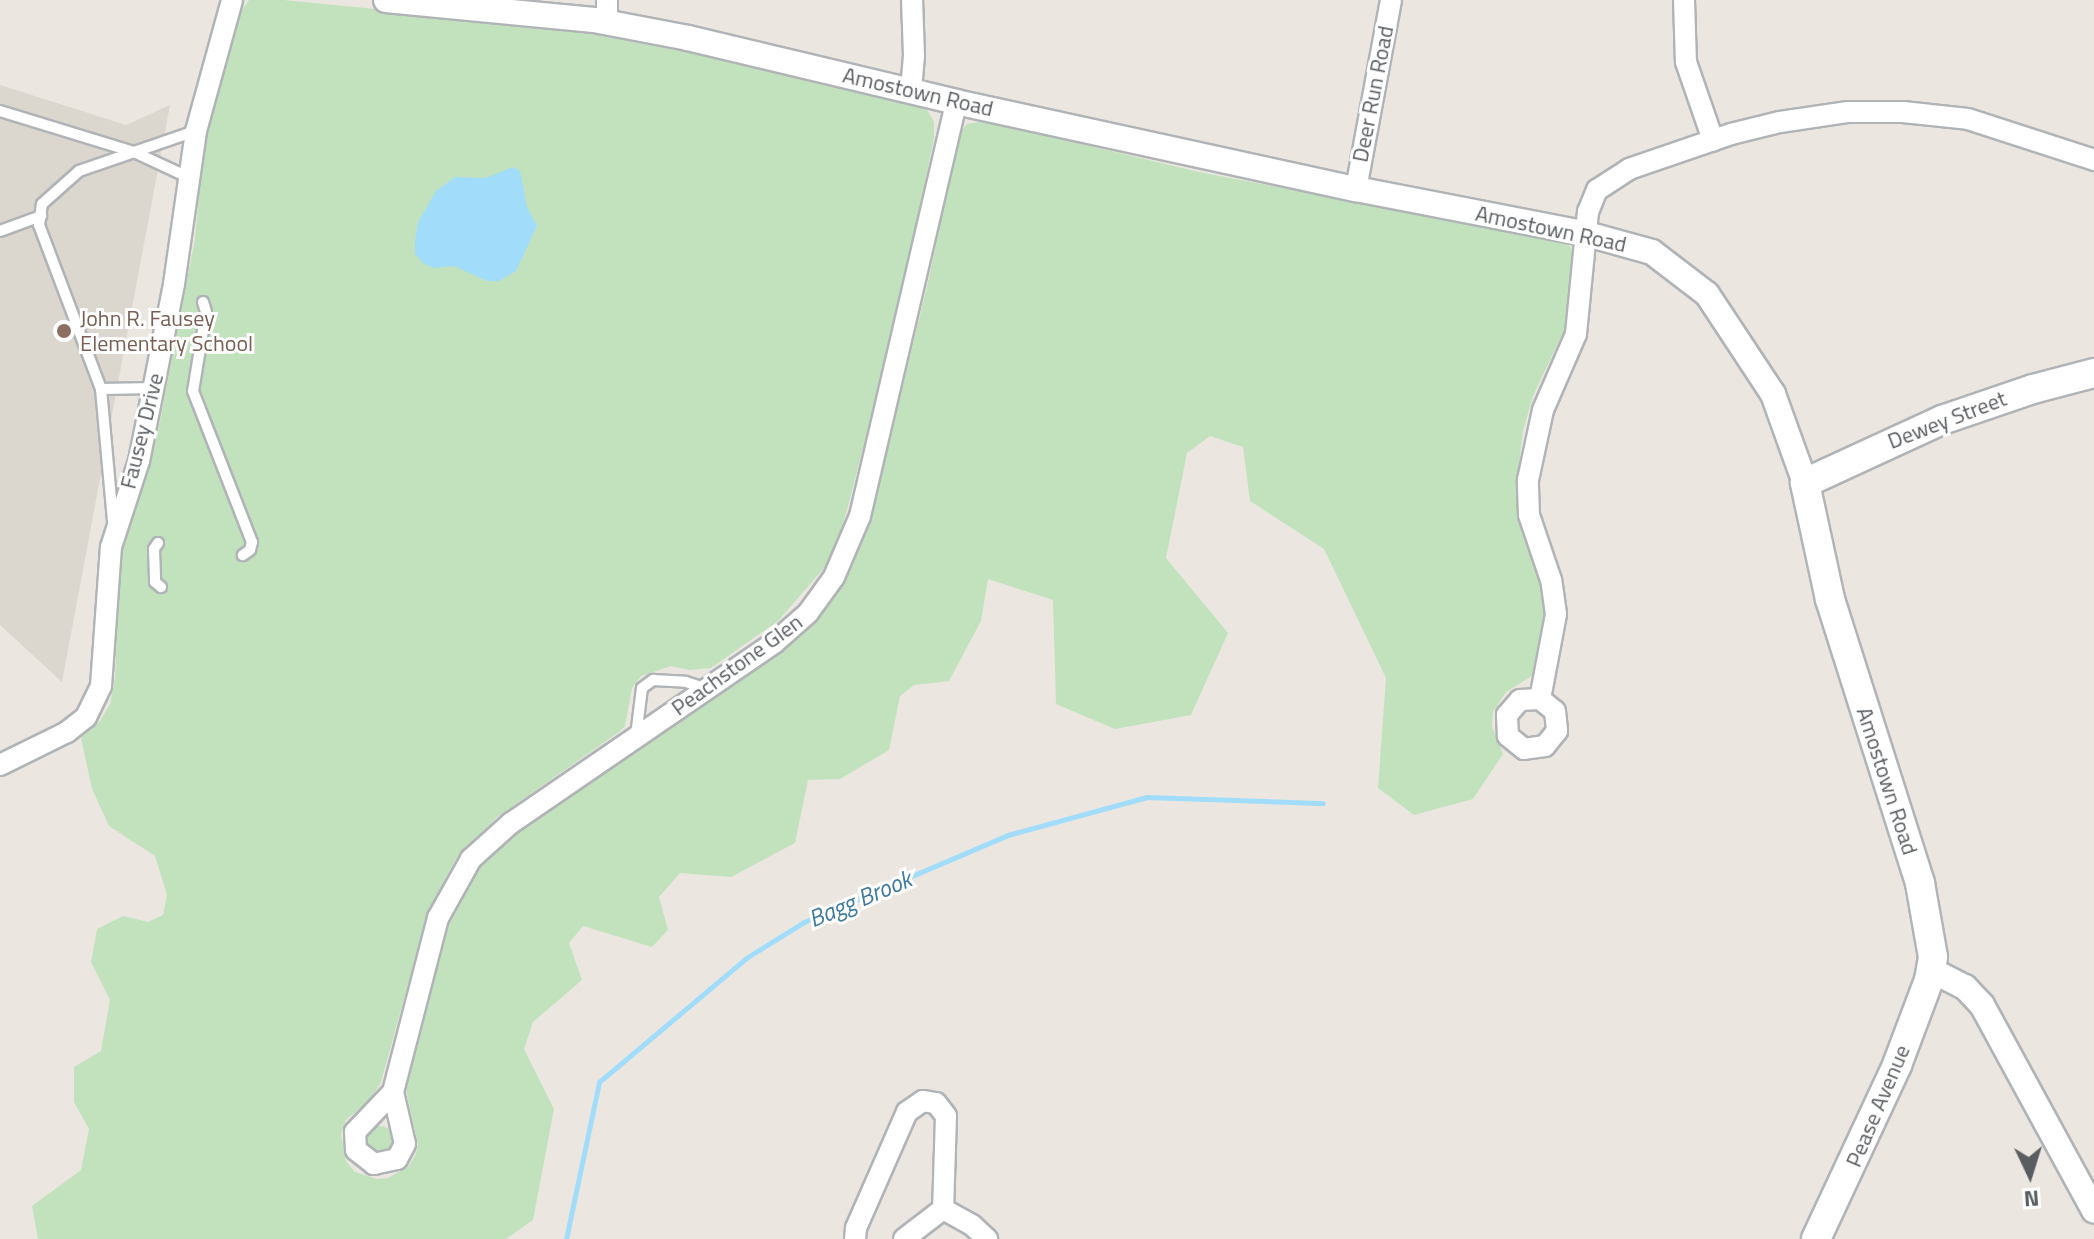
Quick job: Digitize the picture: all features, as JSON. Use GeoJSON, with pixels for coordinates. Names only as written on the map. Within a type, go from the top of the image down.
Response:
{"type":"FeatureCollection","features":[{"type":"Feature","properties":{"kind":"main road","name":"Dewey Street"},"geometry":{"type":"LineString","coordinates":[[1805,483],[1942,420],[2033,389],[2094,373]]}},
{"type":"Feature","properties":{"kind":"main road","name":"Amostown Road"},"geometry":{"type":"LineString","coordinates":[[1805,483],[1830,599],[1920,883],[1932,942],[1931,970]]}},
{"type":"Feature","properties":{"kind":"main road","name":"Pease Avenue"},"geometry":{"type":"LineString","coordinates":[[1816,1239],[1892,1078],[1931,970]]}},
{"type":"Feature","properties":{"kind":"street","name":"Fausey Drive"},"geometry":{"type":"LineString","coordinates":[[0,765],[67,732],[92,708],[103,675],[108,562],[114,533],[139,461],[155,388],[196,131],[232,0]]}},
{"type":"Feature","properties":{"kind":"street","name":"Amostown Road"},"geometry":{"type":"LineString","coordinates":[[386,0],[607,11],[956,102],[1356,189],[1587,234],[1652,252],[1707,294],[1773,394],[1805,483]]}},
{"type":"Feature","properties":{"kind":"street"},"geometry":{"type":"LineString","coordinates":[[911,90],[914,56],[912,0]]}},
{"type":"Feature","properties":{"kind":"street","name":"Deer Run Road"},"geometry":{"type":"LineString","coordinates":[[1356,189],[1391,0]]}},
{"type":"Feature","properties":{"kind":"street"},"geometry":{"type":"LineString","coordinates":[[1684,0],[1686,62],[1713,140]]}},
{"type":"Feature","properties":{"kind":"street","name":"Peachstone Glen"},"geometry":{"type":"LineString","coordinates":[[393,1092],[429,947],[438,918],[460,875],[497,834],[774,643],[808,613],[845,558],[860,516],[956,102]]}},
{"type":"Feature","properties":{"kind":"street"},"geometry":{"type":"LineString","coordinates":[[1540,699],[1556,614],[1551,580],[1531,526],[1528,480],[1546,401],[1576,334],[1590,205],[1607,182],[1629,169],[1713,140],[1814,115],[1911,112],[1968,119],[2094,160]]}},
{"type":"Feature","properties":{"kind":"street"},"geometry":{"type":"LineString","coordinates":[[1931,970],[1965,987],[1982,1005],[2094,1210]]}},
{"type":"Feature","properties":{"kind":"street"},"geometry":{"type":"LineString","coordinates":[[855,1239],[856,1228],[907,1112],[923,1101],[939,1105],[946,1116],[943,1209]]}},
{"type":"Feature","properties":{"kind":"street"},"geometry":{"type":"LineString","coordinates":[[904,1239],[943,1209]]}},
{"type":"Feature","properties":{"kind":"street"},"geometry":{"type":"LineString","coordinates":[[943,1209],[972,1225],[987,1239]]}},
{"type":"Feature","properties":{"kind":"lane"},"geometry":{"type":"LineString","coordinates":[[0,111],[134,152],[190,178]]}},
{"type":"Feature","properties":{"kind":"lane"},"geometry":{"type":"LineString","coordinates":[[114,533],[101,389],[39,225],[42,204],[54,190],[79,171],[196,131]]}},
{"type":"Feature","properties":{"kind":"lane"},"geometry":{"type":"LineString","coordinates":[[0,231],[41,216]]}},
{"type":"Feature","properties":{"kind":"lane"},"geometry":{"type":"LineString","coordinates":[[203,302],[206,312],[193,391],[252,542],[250,550],[243,555]]}},
{"type":"Feature","properties":{"kind":"lane"},"geometry":{"type":"LineString","coordinates":[[101,389],[155,388]]}},
{"type":"Feature","properties":{"kind":"lane"},"geometry":{"type":"LineString","coordinates":[[158,543],[154,549],[155,582],[161,587]]}},
{"type":"Feature","properties":{"kind":"lane"},"geometry":{"type":"LineString","coordinates":[[636,737],[642,688],[653,680],[686,682],[707,689]]}},
{"type":"Feature","properties":{"kind":"shaded area","name":"John R. Fausey Elementary School"},"geometry":{"type":"Polygon","coordinates":[[[0,85],[126,125],[170,105],[62,682],[0,625],[0,85]]]}},
{"type":"Feature","properties":{"kind":"green space"},"geometry":{"type":"Polygon","coordinates":[[[249,0],[284,0],[579,29],[724,57],[905,101],[927,110],[934,122],[934,138],[900,303],[849,503],[839,538],[825,567],[778,621],[711,668],[689,670],[671,666],[641,676],[632,688],[625,726],[619,732],[496,818],[455,860],[428,912],[381,1082],[370,1100],[346,1120],[341,1135],[346,1161],[355,1172],[377,1179],[388,1178],[408,1167],[415,1156],[418,1145],[406,1090],[448,926],[485,859],[524,827],[786,647],[833,600],[846,579],[863,541],[875,501],[929,278],[959,134],[967,124],[985,121],[1199,172],[1562,241],[1571,247],[1575,260],[1567,324],[1533,396],[1523,431],[1517,482],[1523,537],[1545,598],[1546,621],[1533,675],[1506,692],[1493,712],[1492,726],[1503,754],[1473,799],[1414,815],[1378,788],[1386,678],[1324,549],[1250,501],[1243,447],[1210,436],[1187,453],[1166,558],[1228,633],[1191,715],[1115,729],[1056,704],[1053,600],[988,579],[981,621],[949,681],[914,685],[900,696],[889,750],[840,779],[808,780],[795,843],[731,877],[680,873],[659,897],[668,930],[652,947],[583,926],[569,943],[582,980],[533,1022],[524,1049],[554,1109],[533,1220],[506,1239],[38,1239],[32,1206],[81,1170],[89,1129],[74,1102],[74,1067],[101,1051],[110,1000],[91,962],[97,929],[123,916],[148,922],[163,915],[167,895],[155,856],[109,826],[92,789],[81,738],[100,721],[110,704],[115,679],[120,551],[157,437],[195,239],[205,126],[241,12],[249,0]]]}},
{"type":"Feature","properties":{"kind":"green space"},"geometry":{"type":"Polygon","coordinates":[[[380,1126],[390,1130],[394,1140],[390,1150],[380,1154],[370,1150],[366,1140],[370,1130],[380,1126]]]}},
{"type":"Feature","properties":{"kind":"water"},"geometry":{"type":"Polygon","coordinates":[[[513,167],[520,171],[527,207],[537,226],[516,271],[499,281],[487,281],[454,266],[434,268],[424,264],[415,254],[418,222],[436,191],[455,177],[486,178],[513,167]]]}},
{"type":"Feature","properties":{"kind":"waterway","name":"Bagg Brook"},"geometry":{"type":"LineString","coordinates":[[566,1239],[599,1082],[746,958],[804,922],[1008,835],[1147,797],[1323,803]]}},
{"type":"Feature","properties":{"kind":"place","name":"John R. Fausey Elementary School"},"geometry":{"type":"Point","coordinates":[64,331]}}]}
